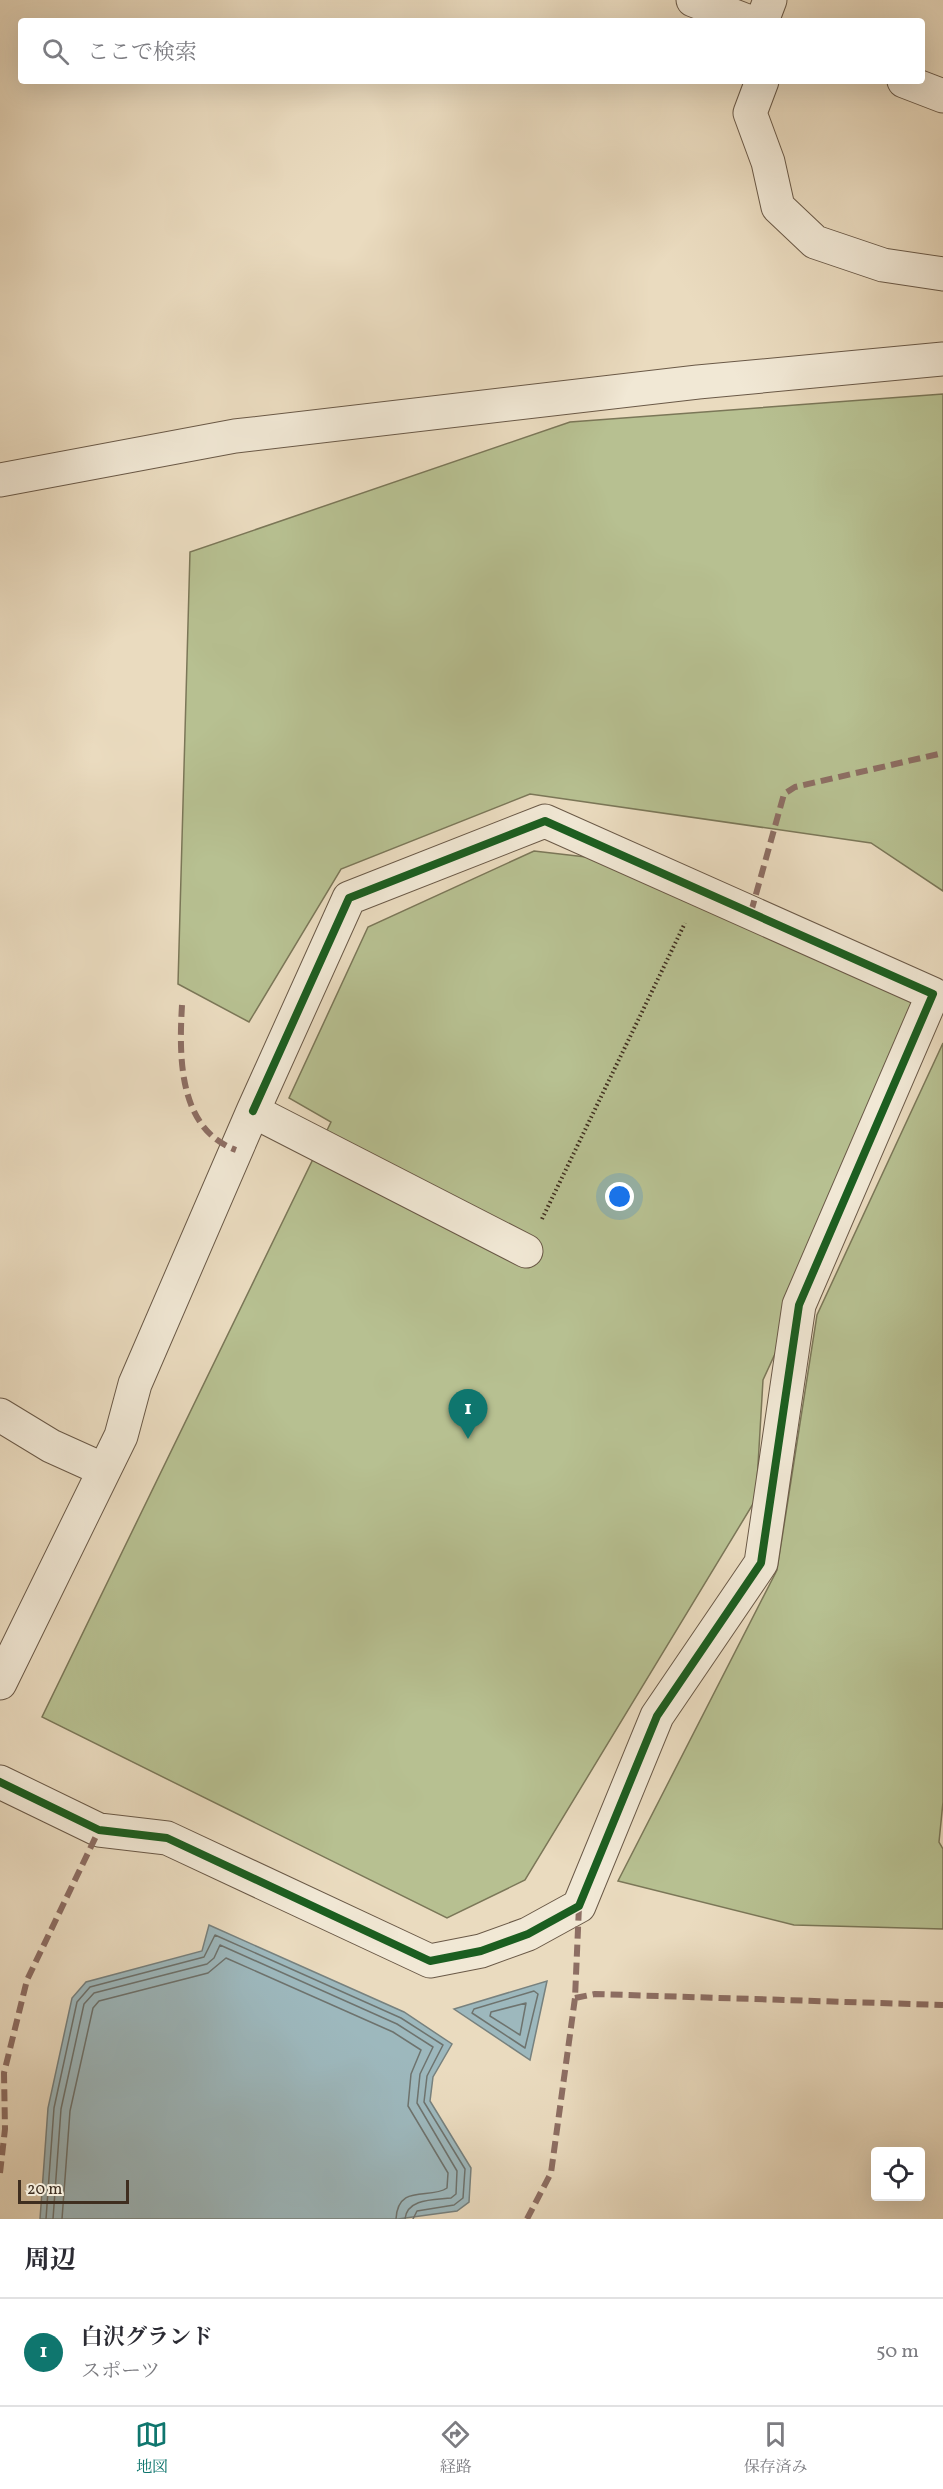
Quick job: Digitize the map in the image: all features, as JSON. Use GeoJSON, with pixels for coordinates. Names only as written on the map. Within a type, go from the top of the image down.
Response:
{"type":"FeatureCollection","features":[{"type":"Feature","properties":{"kind":"street"},"geometry":{"type":"LineString","coordinates":[[693,0],[739,18]]}},
{"type":"Feature","properties":{"kind":"street"},"geometry":{"type":"LineString","coordinates":[[763,18],[770,0]]}},
{"type":"Feature","properties":{"kind":"street"},"geometry":{"type":"LineString","coordinates":[[761,84],[750,113],[768,162],[778,207],[815,242],[883,265],[943,274]]}},
{"type":"Feature","properties":{"kind":"street"},"geometry":{"type":"LineString","coordinates":[[914,84],[942,92]]}},
{"type":"Feature","properties":{"kind":"street"},"geometry":{"type":"LineString","coordinates":[[0,480],[235,436],[675,385],[943,359]]}},
{"type":"Feature","properties":{"kind":"street"},"geometry":{"type":"LineString","coordinates":[[0,1683],[102,1469],[121,1436],[135,1384],[253,1111],[349,898],[544,821],[933,994],[799,1305],[762,1563],[657,1716],[579,1906],[528,1934],[481,1952],[430,1961],[167,1838],[99,1830],[0,1782]]}},
{"type":"Feature","properties":{"kind":"street"},"geometry":{"type":"LineString","coordinates":[[253,1111],[526,1251]]}},
{"type":"Feature","properties":{"kind":"street"},"geometry":{"type":"LineString","coordinates":[[0,1415],[51,1446],[102,1469]]}},
{"type":"Feature","properties":{"kind":"path"},"geometry":{"type":"LineString","coordinates":[[526,1251],[701,890]]}},
{"type":"Feature","properties":{"kind":"green space"},"geometry":{"type":"Polygon","coordinates":[[[943,394],[943,891],[871,843],[530,794],[341,869],[249,1022],[178,984],[190,552],[570,422],[943,394]]]}},
{"type":"Feature","properties":{"kind":"green space"},"geometry":{"type":"Polygon","coordinates":[[[534,851],[664,866],[941,993],[763,1380],[756,1499],[525,1880],[447,1918],[42,1717],[331,1122],[289,1098],[368,927],[534,851]]]}},
{"type":"Feature","properties":{"kind":"green space"},"geometry":{"type":"Polygon","coordinates":[[[943,1043],[943,1802],[939,1842],[943,1849],[943,1929],[794,1925],[618,1881],[777,1570],[817,1315],[943,1043]]]}},
{"type":"Feature","properties":{"kind":"water"},"geometry":{"type":"Polygon","coordinates":[[[209,1925],[404,2012],[452,2044],[433,2077],[430,2101],[471,2168],[469,2202],[457,2211],[398,2219],[40,2219],[48,2108],[72,1998],[86,1982],[202,1951],[209,1925]]]}},
{"type":"Feature","properties":{"kind":"water"},"geometry":{"type":"Polygon","coordinates":[[[547,1981],[530,2060],[454,2009],[547,1981]]]}},
{"type":"Feature","properties":{"kind":"marked path"},"geometry":{"type":"LineString","coordinates":[[751,912],[784,794],[795,787],[943,753]]}},
{"type":"Feature","properties":{"kind":"marked path"},"geometry":{"type":"LineString","coordinates":[[182,1005],[182,1068],[193,1108],[203,1126],[217,1140],[236,1150]]}},
{"type":"Feature","properties":{"kind":"marked path"},"geometry":{"type":"LineString","coordinates":[[0,2173],[5,2129],[4,2073],[27,1980],[99,1830]]}},
{"type":"Feature","properties":{"kind":"marked path"},"geometry":{"type":"LineString","coordinates":[[527,2219],[551,2173],[575,1998],[579,1906]]}},
{"type":"Feature","properties":{"kind":"marked path"},"geometry":{"type":"LineString","coordinates":[[575,1998],[595,1994],[943,2005]]}},
{"type":"Feature","properties":{"kind":"cycle path"},"geometry":{"type":"LineString","coordinates":[[0,1782],[99,1830],[167,1838],[430,1961],[481,1951],[528,1934],[579,1906],[657,1716],[761,1563],[799,1305],[933,994],[545,821],[349,898],[253,1111]]}},
{"type":"Feature","properties":{"kind":"place","name":"白沢グランド"},"geometry":{"type":"Point","coordinates":[468,1439]}}]}
